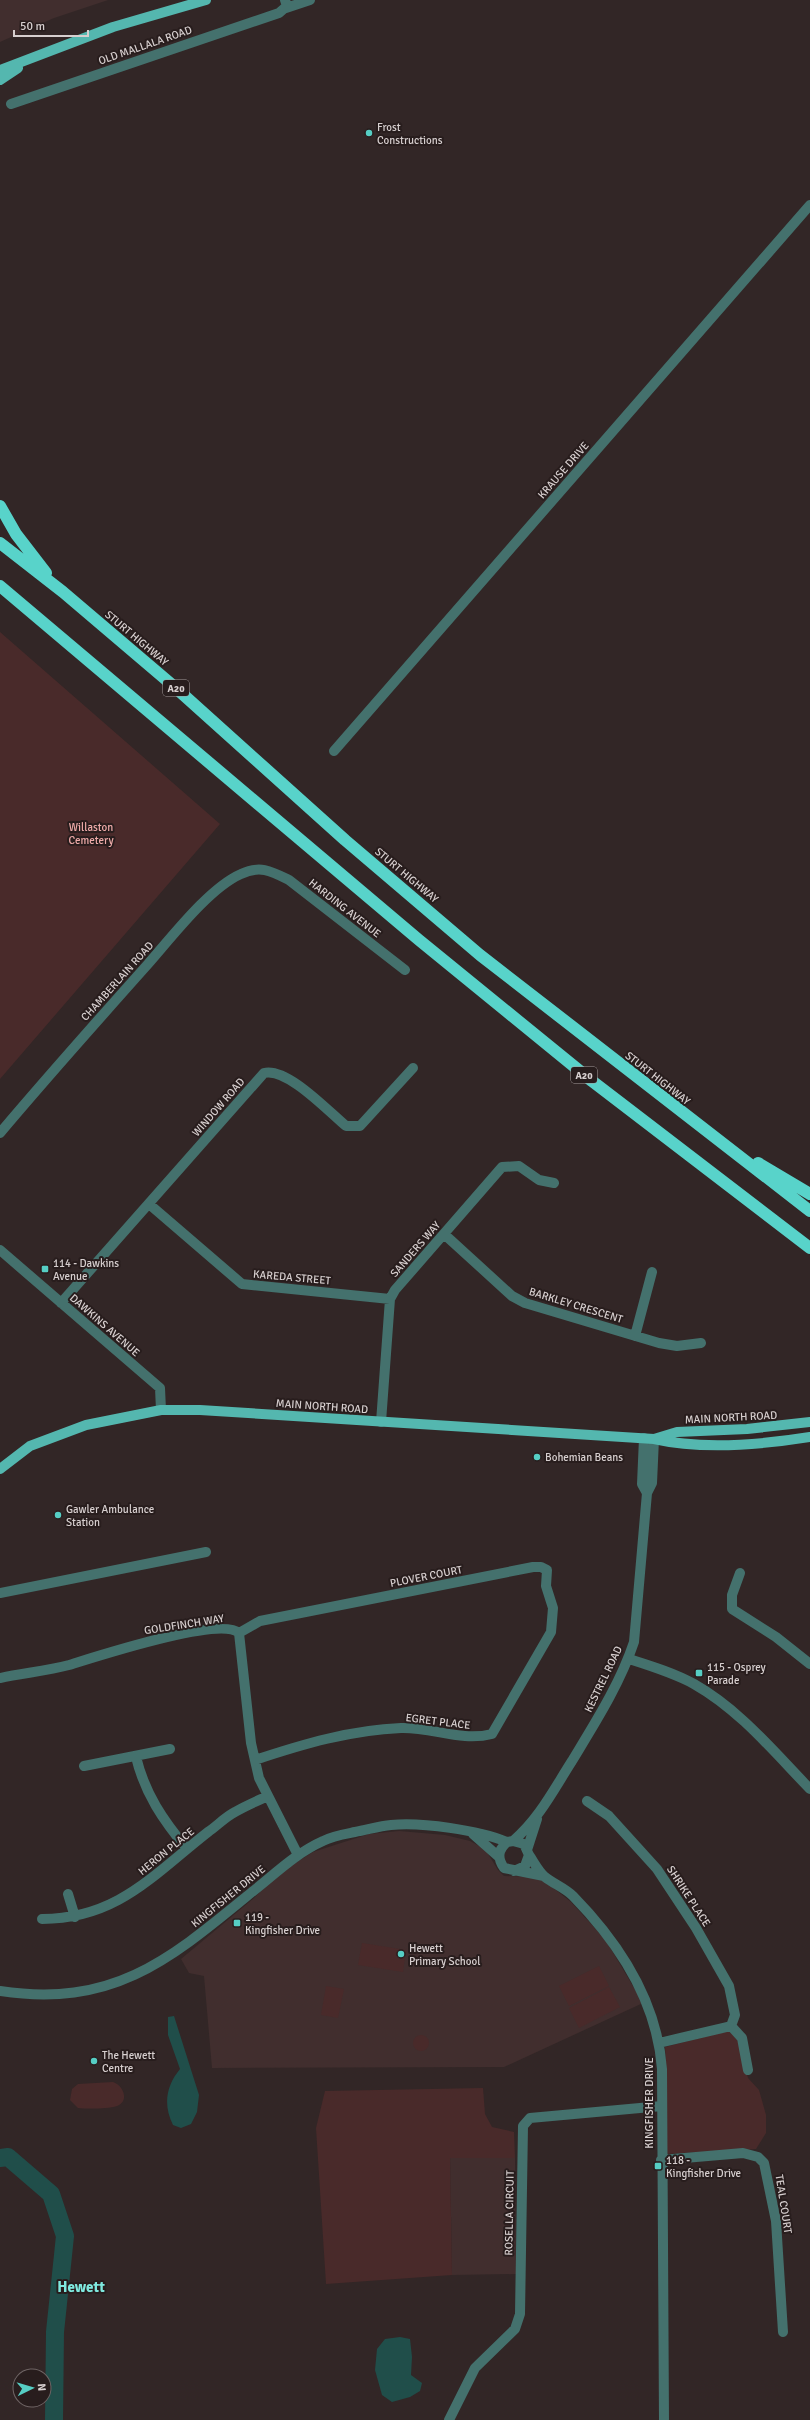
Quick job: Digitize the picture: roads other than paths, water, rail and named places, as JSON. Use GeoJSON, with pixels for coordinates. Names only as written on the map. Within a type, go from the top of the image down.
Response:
{"type":"FeatureCollection","features":[{"type":"Feature","properties":{"kind":"highway"},"geometry":{"type":"LineString","coordinates":[[0,506],[27,550],[63,592]]}},
{"type":"Feature","properties":{"kind":"highway","name":"STURT HIGHWAY"},"geometry":{"type":"LineString","coordinates":[[0,543],[63,592],[177,689],[345,840],[480,955],[810,1211]]}},
{"type":"Feature","properties":{"kind":"highway","name":"A20"},"geometry":{"type":"LineString","coordinates":[[0,586],[419,940],[592,1081],[810,1248]]}},
{"type":"Feature","properties":{"kind":"highway"},"geometry":{"type":"LineString","coordinates":[[706,1131],[810,1194]]}},
{"type":"Feature","properties":{"kind":"main road"},"geometry":{"type":"LineString","coordinates":[[0,70],[113,27],[206,0]]}},
{"type":"Feature","properties":{"kind":"main road"},"geometry":{"type":"LineString","coordinates":[[0,80],[40,54]]}},
{"type":"Feature","properties":{"kind":"main road","name":"MAIN NORTH ROAD"},"geometry":{"type":"LineString","coordinates":[[0,1469],[30,1446],[48,1438],[93,1423],[161,1410],[200,1410],[649,1438],[676,1444],[781,1442],[810,1437]]}},
{"type":"Feature","properties":{"kind":"main road","name":"MAIN NORTH ROAD"},"geometry":{"type":"LineString","coordinates":[[649,1438],[677,1432],[747,1429],[810,1422]]}},
{"type":"Feature","properties":{"kind":"street","name":"OLD MALLALA ROAD"},"geometry":{"type":"LineString","coordinates":[[11,104],[279,13],[286,4],[310,0]]}},
{"type":"Feature","properties":{"kind":"street","name":"KRAUSE DRIVE"},"geometry":{"type":"LineString","coordinates":[[334,751],[810,205]]}},
{"type":"Feature","properties":{"kind":"street","name":"CHAMBERLAIN ROAD"},"geometry":{"type":"LineString","coordinates":[[0,1133],[176,933],[220,887],[241,874],[261,868],[269,869]]}},
{"type":"Feature","properties":{"kind":"street","name":"HARDING AVENUE"},"geometry":{"type":"LineString","coordinates":[[269,869],[289,880],[405,970]]}},
{"type":"Feature","properties":{"kind":"street","name":"WINDOW ROAD"},"geometry":{"type":"LineString","coordinates":[[61,1303],[264,1073],[278,1073],[291,1080],[346,1126],[352,1128],[360,1126],[413,1068]]}},
{"type":"Feature","properties":{"kind":"street","name":"SANDERS WAY"},"geometry":{"type":"LineString","coordinates":[[390,1299],[502,1167],[519,1166],[539,1180],[554,1183]]}},
{"type":"Feature","properties":{"kind":"street","name":"KAREDA STREET"},"geometry":{"type":"LineString","coordinates":[[148,1204],[242,1284],[390,1299]]}},
{"type":"Feature","properties":{"kind":"street","name":"BARKLEY CRESCENT"},"geometry":{"type":"LineString","coordinates":[[444,1234],[512,1296],[525,1303],[635,1336],[677,1346],[701,1343]]}},
{"type":"Feature","properties":{"kind":"street","name":"DAWKINS AVENUE"},"geometry":{"type":"LineString","coordinates":[[0,1250],[160,1388],[161,1410]]}},
{"type":"Feature","properties":{"kind":"street"},"geometry":{"type":"LineString","coordinates":[[635,1336],[652,1272]]}},
{"type":"Feature","properties":{"kind":"street"},"geometry":{"type":"LineString","coordinates":[[381,1422],[390,1299]]}},
{"type":"Feature","properties":{"kind":"street","name":"KESTREL ROAD"},"geometry":{"type":"LineString","coordinates":[[510,1841],[527,1829],[539,1813],[595,1723],[629,1658],[634,1642],[647,1493],[652,1483],[649,1438]]}},
{"type":"Feature","properties":{"kind":"street"},"geometry":{"type":"LineString","coordinates":[[0,1593],[206,1552]]}},
{"type":"Feature","properties":{"kind":"street","name":"PLOVER COURT"},"geometry":{"type":"LineString","coordinates":[[239,1633],[260,1621],[541,1567],[547,1570],[546,1586],[553,1608],[552,1632],[546,1642]]}},
{"type":"Feature","properties":{"kind":"street"},"geometry":{"type":"LineString","coordinates":[[740,1573],[732,1595],[732,1609],[776,1637],[810,1664]]}},
{"type":"Feature","properties":{"kind":"street","name":"GOLDFINCH WAY"},"geometry":{"type":"LineString","coordinates":[[0,1678],[68,1665],[108,1651],[153,1640],[222,1629],[232,1629],[239,1633]]}},
{"type":"Feature","properties":{"kind":"street"},"geometry":{"type":"LineString","coordinates":[[239,1633],[255,1760],[259,1778],[298,1856]]}},
{"type":"Feature","properties":{"kind":"street","name":"EGRET PLACE"},"geometry":{"type":"LineString","coordinates":[[255,1760],[326,1738],[395,1729],[479,1737],[492,1734],[546,1642]]}},
{"type":"Feature","properties":{"kind":"street"},"geometry":{"type":"LineString","coordinates":[[629,1658],[675,1675],[714,1696],[749,1725],[810,1789]]}},
{"type":"Feature","properties":{"kind":"street"},"geometry":{"type":"LineString","coordinates":[[84,1766],[170,1750]]}},
{"type":"Feature","properties":{"kind":"street"},"geometry":{"type":"LineString","coordinates":[[136,1757],[150,1798],[164,1822],[187,1849]]}},
{"type":"Feature","properties":{"kind":"street","name":"HERON PLACE"},"geometry":{"type":"LineString","coordinates":[[42,1919],[75,1917],[92,1914],[117,1902],[140,1888],[235,1812],[268,1796]]}},
{"type":"Feature","properties":{"kind":"street","name":"SHRIKE PLACE"},"geometry":{"type":"LineString","coordinates":[[587,1801],[609,1816],[657,1869],[696,1928],[729,1986],[735,2015],[731,2026]]}},
{"type":"Feature","properties":{"kind":"street","name":"KESTREL ROAD"},"geometry":{"type":"LineString","coordinates":[[528,1852],[539,1813]]}},
{"type":"Feature","properties":{"kind":"street","name":"KINGFISHER DRIVE"},"geometry":{"type":"LineString","coordinates":[[0,1991],[38,1996],[85,1991],[134,1976],[181,1949],[298,1856],[324,1840],[390,1825],[426,1825],[510,1841]]}},
{"type":"Feature","properties":{"kind":"street"},"geometry":{"type":"LineString","coordinates":[[473,1834],[499,1857],[504,1868],[514,1871],[525,1866],[528,1852],[524,1844],[510,1841],[500,1851],[499,1857]]}},
{"type":"Feature","properties":{"kind":"street","name":"KINGFISHER DRIVE"},"geometry":{"type":"LineString","coordinates":[[528,1852],[544,1876],[574,1897],[590,1914],[622,1956],[645,1996],[659,2043],[662,2106],[661,2160],[664,2420]]}},
{"type":"Feature","properties":{"kind":"street","name":"KINGFISHER DRIVE"},"geometry":{"type":"LineString","coordinates":[[514,1871],[544,1876]]}},
{"type":"Feature","properties":{"kind":"street"},"geometry":{"type":"LineString","coordinates":[[68,1894],[75,1917]]}},
{"type":"Feature","properties":{"kind":"street"},"geometry":{"type":"LineString","coordinates":[[659,2043],[731,2026],[742,2038],[748,2070]]}},
{"type":"Feature","properties":{"kind":"street","name":"ROSELLA CIRCUIT"},"geometry":{"type":"LineString","coordinates":[[449,2420],[475,2368],[515,2329],[519,2319],[523,2126],[530,2118],[662,2106]]}},
{"type":"Feature","properties":{"kind":"street","name":"TEAL COURT"},"geometry":{"type":"LineString","coordinates":[[661,2160],[743,2153],[758,2157],[764,2163],[776,2221],[783,2332]]}},
{"type":"Feature","properties":{"kind":"water"},"geometry":{"type":"Polygon","coordinates":[[[174,2016],[199,2095],[197,2112],[191,2124],[181,2128],[173,2125],[167,2103],[169,2089],[175,2075],[180,2069],[168,2035],[168,2017],[174,2016]]]}},
{"type":"Feature","properties":{"kind":"water"},"geometry":{"type":"Polygon","coordinates":[[[400,2337],[410,2339],[412,2357],[411,2375],[422,2383],[420,2391],[410,2397],[392,2402],[382,2395],[375,2370],[377,2349],[385,2339],[400,2337]]]}},
{"type":"Feature","properties":{"kind":"waterway"},"geometry":{"type":"LineString","coordinates":[[0,2158],[8,2157],[51,2194],[65,2236],[55,2332],[54,2420]]}},
{"type":"Feature","properties":{"kind":"place","name":"Frost Constructions"},"geometry":{"type":"Point","coordinates":[369,133]}},
{"type":"Feature","properties":{"kind":"place","name":"114 - Dawkins Avenue"},"geometry":{"type":"Point","coordinates":[45,1269]}},
{"type":"Feature","properties":{"kind":"place","name":"Bohemian Beans"},"geometry":{"type":"Point","coordinates":[537,1457]}},
{"type":"Feature","properties":{"kind":"place","name":"Gawler Ambulance Station"},"geometry":{"type":"Point","coordinates":[58,1515]}},
{"type":"Feature","properties":{"kind":"place","name":"115 - Osprey Parade"},"geometry":{"type":"Point","coordinates":[699,1673]}},
{"type":"Feature","properties":{"kind":"place","name":"119 - Kingfisher Drive"},"geometry":{"type":"Point","coordinates":[237,1923]}},
{"type":"Feature","properties":{"kind":"place","name":"Hewett Primary School"},"geometry":{"type":"Point","coordinates":[401,1954]}},
{"type":"Feature","properties":{"kind":"place","name":"The Hewett Centre"},"geometry":{"type":"Point","coordinates":[94,2061]}},
{"type":"Feature","properties":{"kind":"place","name":"118 - Kingfisher Drive"},"geometry":{"type":"Point","coordinates":[658,2166]}},
{"type":"Feature","properties":{"kind":"district","name":"Hewett"},"geometry":{"type":"Point","coordinates":[81,2287]}},
{"type":"Feature","properties":{"kind":"park label","name":"Willaston Cemetery"},"geometry":{"type":"Point","coordinates":[91,833]}}]}
